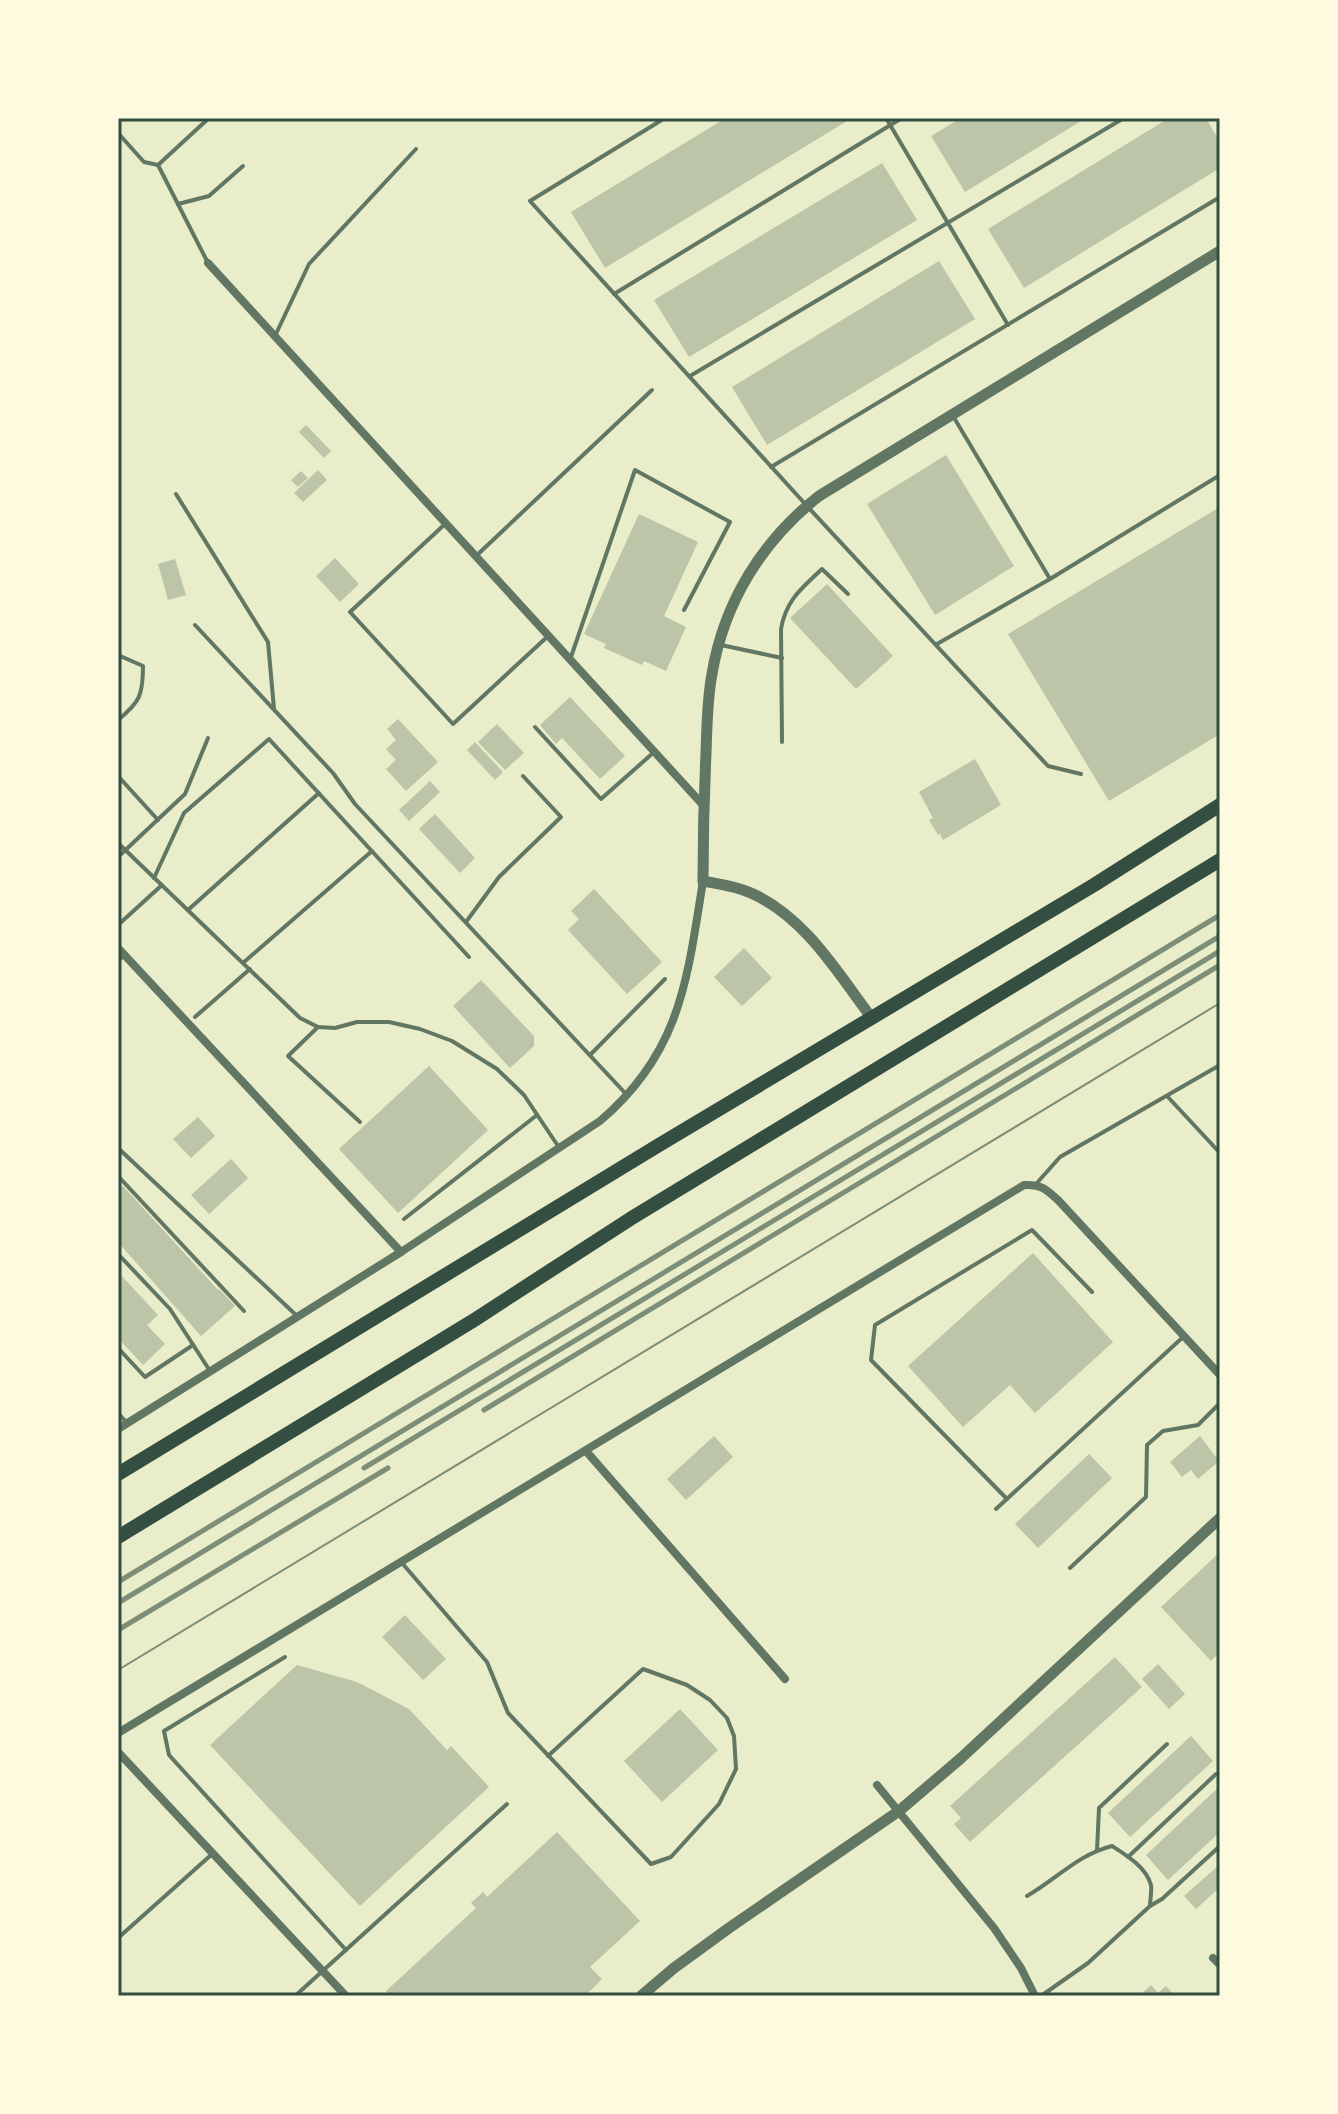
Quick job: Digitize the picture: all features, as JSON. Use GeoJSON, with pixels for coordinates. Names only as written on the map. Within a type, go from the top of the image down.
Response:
{"type":"FeatureCollection","features":[{"type":"Feature","properties":{"kind":"highway"},"geometry":{"type":"LineString","coordinates":[[118,1474],[871,1017],[1044,916],[1220,805]]}},
{"type":"Feature","properties":{"kind":"highway"},"geometry":{"type":"LineString","coordinates":[[118,1537],[471,1322],[630,1219],[1220,860]]}},
{"type":"Feature","properties":{"kind":"street"},"geometry":{"type":"LineString","coordinates":[[122,1426],[401,1252],[600,1121],[627,1096],[659,1051],[674,1020],[692,949],[703,881],[703,805],[712,675],[735,597],[750,572],[780,531],[807,506],[846,478],[1220,251]]}},
{"type":"Feature","properties":{"kind":"street"},"geometry":{"type":"LineString","coordinates":[[208,263],[703,805]]}},
{"type":"Feature","properties":{"kind":"street"},"geometry":{"type":"LineString","coordinates":[[703,881],[749,892],[787,915],[821,951],[871,1017]]}},
{"type":"Feature","properties":{"kind":"street"},"geometry":{"type":"LineString","coordinates":[[120,955],[401,1252]]}},
{"type":"Feature","properties":{"kind":"street"},"geometry":{"type":"LineString","coordinates":[[118,1733],[1024,1185],[1036,1184],[1058,1200],[1220,1375]]}},
{"type":"Feature","properties":{"kind":"street"},"geometry":{"type":"LineString","coordinates":[[586,1451],[785,1679]]}},
{"type":"Feature","properties":{"kind":"street"},"geometry":{"type":"LineString","coordinates":[[641,1996],[729,1928],[899,1811],[960,1759],[1220,1518]]}},
{"type":"Feature","properties":{"kind":"street"},"geometry":{"type":"LineString","coordinates":[[118,1752],[346,1996]]}},
{"type":"Feature","properties":{"kind":"street"},"geometry":{"type":"LineString","coordinates":[[877,1785],[994,1928],[1038,1996]]}},
{"type":"Feature","properties":{"kind":"lane"},"geometry":{"type":"LineString","coordinates":[[158,165],[209,118]]}},
{"type":"Feature","properties":{"kind":"lane"},"geometry":{"type":"LineString","coordinates":[[665,118],[530,201],[1048,766],[1081,774]]}},
{"type":"Feature","properties":{"kind":"lane"},"geometry":{"type":"LineString","coordinates":[[886,118],[1008,325]]}},
{"type":"Feature","properties":{"kind":"lane"},"geometry":{"type":"LineString","coordinates":[[614,294],[902,118]]}},
{"type":"Feature","properties":{"kind":"lane"},"geometry":{"type":"LineString","coordinates":[[689,377],[1124,118]]}},
{"type":"Feature","properties":{"kind":"lane"},"geometry":{"type":"LineString","coordinates":[[118,133],[144,162],[158,165]]}},
{"type":"Feature","properties":{"kind":"lane"},"geometry":{"type":"LineString","coordinates":[[275,336],[309,264],[416,149]]}},
{"type":"Feature","properties":{"kind":"lane"},"geometry":{"type":"LineString","coordinates":[[158,165],[208,263]]}},
{"type":"Feature","properties":{"kind":"lane"},"geometry":{"type":"LineString","coordinates":[[178,204],[209,196],[243,166]]}},
{"type":"Feature","properties":{"kind":"lane"},"geometry":{"type":"LineString","coordinates":[[771,467],[1220,197]]}},
{"type":"Feature","properties":{"kind":"lane"},"geometry":{"type":"LineString","coordinates":[[476,556],[652,390]]}},
{"type":"Feature","properties":{"kind":"lane"},"geometry":{"type":"LineString","coordinates":[[951,413],[1050,579]]}},
{"type":"Feature","properties":{"kind":"lane"},"geometry":{"type":"LineString","coordinates":[[571,659],[635,470],[730,522],[684,610]]}},
{"type":"Feature","properties":{"kind":"lane"},"geometry":{"type":"LineString","coordinates":[[936,645],[1220,475]]}},
{"type":"Feature","properties":{"kind":"lane"},"geometry":{"type":"LineString","coordinates":[[176,494],[268,642],[274,710]]}},
{"type":"Feature","properties":{"kind":"lane"},"geometry":{"type":"LineString","coordinates":[[446,524],[350,612],[453,724],[548,635]]}},
{"type":"Feature","properties":{"kind":"lane"},"geometry":{"type":"LineString","coordinates":[[782,742],[781,629],[790,600],[822,569],[848,594]]}},
{"type":"Feature","properties":{"kind":"lane"},"geometry":{"type":"LineString","coordinates":[[195,625],[333,773],[355,804],[627,1096]]}},
{"type":"Feature","properties":{"kind":"lane"},"geometry":{"type":"LineString","coordinates":[[719,644],[782,658]]}},
{"type":"Feature","properties":{"kind":"lane"},"geometry":{"type":"LineString","coordinates":[[118,655],[143,666],[143,687],[135,706],[118,720]]}},
{"type":"Feature","properties":{"kind":"lane"},"geometry":{"type":"LineString","coordinates":[[535,727],[601,799],[654,751]]}},
{"type":"Feature","properties":{"kind":"lane"},"geometry":{"type":"LineString","coordinates":[[118,857],[185,794],[208,738]]}},
{"type":"Feature","properties":{"kind":"lane"},"geometry":{"type":"LineString","coordinates":[[154,878],[184,813],[269,739],[469,957]]}},
{"type":"Feature","properties":{"kind":"lane"},"geometry":{"type":"LineString","coordinates":[[118,776],[158,820]]}},
{"type":"Feature","properties":{"kind":"lane"},"geometry":{"type":"LineString","coordinates":[[466,922],[499,877],[561,817],[523,776]]}},
{"type":"Feature","properties":{"kind":"lane"},"geometry":{"type":"LineString","coordinates":[[188,910],[319,793]]}},
{"type":"Feature","properties":{"kind":"lane"},"geometry":{"type":"LineString","coordinates":[[118,843],[300,1018],[318,1027],[335,1028],[357,1022],[389,1022],[452,1041],[497,1069],[524,1095],[559,1148]]}},
{"type":"Feature","properties":{"kind":"lane"},"geometry":{"type":"LineString","coordinates":[[243,963],[372,851]]}},
{"type":"Feature","properties":{"kind":"lane"},"geometry":{"type":"LineString","coordinates":[[118,925],[162,885]]}},
{"type":"Feature","properties":{"kind":"lane"},"geometry":{"type":"LineString","coordinates":[[195,1017],[250,969]]}},
{"type":"Feature","properties":{"kind":"lane"},"geometry":{"type":"LineString","coordinates":[[590,1055],[665,979]]}},
{"type":"Feature","properties":{"kind":"lane"},"geometry":{"type":"LineString","coordinates":[[318,1027],[288,1056],[360,1122]]}},
{"type":"Feature","properties":{"kind":"lane"},"geometry":{"type":"LineString","coordinates":[[1036,1184],[1060,1157],[1220,1065]]}},
{"type":"Feature","properties":{"kind":"lane"},"geometry":{"type":"LineString","coordinates":[[1167,1096],[1220,1153]]}},
{"type":"Feature","properties":{"kind":"lane"},"geometry":{"type":"LineString","coordinates":[[404,1219],[537,1115]]}},
{"type":"Feature","properties":{"kind":"lane"},"geometry":{"type":"LineString","coordinates":[[118,1148],[298,1317]]}},
{"type":"Feature","properties":{"kind":"lane"},"geometry":{"type":"LineString","coordinates":[[118,1176],[244,1311]]}},
{"type":"Feature","properties":{"kind":"lane"},"geometry":{"type":"LineString","coordinates":[[1007,1499],[871,1360],[875,1325],[1032,1230],[1092,1292]]}},
{"type":"Feature","properties":{"kind":"lane"},"geometry":{"type":"LineString","coordinates":[[118,1254],[170,1309],[210,1371]]}},
{"type":"Feature","properties":{"kind":"lane"},"geometry":{"type":"LineString","coordinates":[[996,1509],[1184,1336]]}},
{"type":"Feature","properties":{"kind":"lane"},"geometry":{"type":"LineString","coordinates":[[118,1348],[145,1377],[193,1345]]}},
{"type":"Feature","properties":{"kind":"lane"},"geometry":{"type":"LineString","coordinates":[[1070,1568],[1146,1497],[1147,1445],[1163,1431],[1198,1425],[1220,1403]]}},
{"type":"Feature","properties":{"kind":"lane"},"geometry":{"type":"LineString","coordinates":[[118,1413],[122,1426]]}},
{"type":"Feature","properties":{"kind":"lane"},"geometry":{"type":"LineString","coordinates":[[402,1563],[487,1662],[508,1713],[548,1756],[651,1864],[671,1857],[710,1815],[719,1804],[736,1769],[734,1736],[727,1718],[710,1700],[687,1685],[643,1669],[548,1756]]}},
{"type":"Feature","properties":{"kind":"lane"},"geometry":{"type":"LineString","coordinates":[[285,1657],[164,1731],[169,1755],[346,1950]]}},
{"type":"Feature","properties":{"kind":"lane"},"geometry":{"type":"LineString","coordinates":[[1097,1850],[1099,1808],[1167,1744]]}},
{"type":"Feature","properties":{"kind":"lane"},"geometry":{"type":"LineString","coordinates":[[1128,1857],[1216,1774]]}},
{"type":"Feature","properties":{"kind":"lane"},"geometry":{"type":"LineString","coordinates":[[295,1996],[507,1804]]}},
{"type":"Feature","properties":{"kind":"lane"},"geometry":{"type":"LineString","coordinates":[[1027,1896],[1077,1860],[1112,1846],[1143,1871],[1151,1886],[1150,1906]]}},
{"type":"Feature","properties":{"kind":"lane"},"geometry":{"type":"LineString","coordinates":[[1038,1996],[1088,1963],[1220,1846]]}},
{"type":"Feature","properties":{"kind":"lane"},"geometry":{"type":"LineString","coordinates":[[118,1938],[213,1853]]}},
{"type":"Feature","properties":{"kind":"building"},"geometry":{"type":"Polygon","coordinates":[[[726,118],[852,118],[605,268],[571,212],[726,118]]]}},
{"type":"Feature","properties":{"kind":"building"},"geometry":{"type":"Polygon","coordinates":[[[961,118],[1086,118],[965,192],[931,136],[961,118]]]}},
{"type":"Feature","properties":{"kind":"building"},"geometry":{"type":"Polygon","coordinates":[[[1169,118],[1206,118],[1220,142],[1220,168],[1024,288],[988,229],[1169,118]]]}},
{"type":"Feature","properties":{"kind":"building"},"geometry":{"type":"Polygon","coordinates":[[[882,163],[917,220],[689,357],[654,300],[882,163]]]}},
{"type":"Feature","properties":{"kind":"building"},"geometry":{"type":"Polygon","coordinates":[[[939,261],[975,319],[767,445],[732,387],[939,261]]]}},
{"type":"Feature","properties":{"kind":"building"},"geometry":{"type":"Polygon","coordinates":[[[306,425],[331,451],[324,458],[299,432],[306,425]]]}},
{"type":"Feature","properties":{"kind":"building"},"geometry":{"type":"Polygon","coordinates":[[[946,455],[1014,566],[935,615],[867,504],[946,455]]]}},
{"type":"Feature","properties":{"kind":"building"},"geometry":{"type":"Polygon","coordinates":[[[318,470],[327,480],[303,502],[294,493],[318,470]]]}},
{"type":"Feature","properties":{"kind":"building"},"geometry":{"type":"Polygon","coordinates":[[[301,471],[308,478],[298,487],[291,480],[301,471]]]}},
{"type":"Feature","properties":{"kind":"building"},"geometry":{"type":"Polygon","coordinates":[[[1220,507],[1220,734],[1109,801],[1008,634],[1220,507]]]}},
{"type":"Feature","properties":{"kind":"building"},"geometry":{"type":"Polygon","coordinates":[[[639,514],[698,542],[664,616],[686,627],[666,671],[644,661],[642,665],[604,648],[606,644],[584,634],[639,514]]]}},
{"type":"Feature","properties":{"kind":"building"},"geometry":{"type":"Polygon","coordinates":[[[335,558],[359,584],[340,602],[316,576],[335,558]]]}},
{"type":"Feature","properties":{"kind":"building"},"geometry":{"type":"Polygon","coordinates":[[[175,559],[186,595],[168,600],[158,564],[175,559]]]}},
{"type":"Feature","properties":{"kind":"building"},"geometry":{"type":"Polygon","coordinates":[[[827,584],[893,656],[856,689],[790,618],[827,584]]]}},
{"type":"Feature","properties":{"kind":"building"},"geometry":{"type":"Polygon","coordinates":[[[570,697],[625,756],[600,779],[562,738],[556,744],[540,725],[570,697]]]}},
{"type":"Feature","properties":{"kind":"building"},"geometry":{"type":"Polygon","coordinates":[[[398,719],[438,762],[406,791],[386,769],[396,760],[386,749],[396,740],[387,729],[398,719]]]}},
{"type":"Feature","properties":{"kind":"building"},"geometry":{"type":"Polygon","coordinates":[[[497,724],[524,753],[505,770],[478,742],[497,724]]]}},
{"type":"Feature","properties":{"kind":"building"},"geometry":{"type":"Polygon","coordinates":[[[475,742],[503,772],[495,780],[467,750],[475,742]]]}},
{"type":"Feature","properties":{"kind":"building"},"geometry":{"type":"Polygon","coordinates":[[[975,759],[1001,805],[943,840],[929,820],[933,818],[919,792],[975,759]]]}},
{"type":"Feature","properties":{"kind":"building"},"geometry":{"type":"Polygon","coordinates":[[[430,781],[440,792],[409,821],[399,810],[430,781]]]}},
{"type":"Feature","properties":{"kind":"building"},"geometry":{"type":"Polygon","coordinates":[[[435,814],[475,858],[460,873],[419,829],[435,814]]]}},
{"type":"Feature","properties":{"kind":"building"},"geometry":{"type":"Polygon","coordinates":[[[594,889],[662,962],[627,994],[568,930],[579,919],[571,911],[594,889]]]}},
{"type":"Feature","properties":{"kind":"building"},"geometry":{"type":"Polygon","coordinates":[[[744,948],[772,978],[742,1006],[714,977],[744,948]]]}},
{"type":"Feature","properties":{"kind":"building"},"geometry":{"type":"Polygon","coordinates":[[[481,980],[534,1036],[534,1046],[510,1068],[453,1006],[481,980]]]}},
{"type":"Feature","properties":{"kind":"building"},"geometry":{"type":"Polygon","coordinates":[[[429,1066],[488,1130],[398,1213],[339,1149],[429,1066]]]}},
{"type":"Feature","properties":{"kind":"building"},"geometry":{"type":"Polygon","coordinates":[[[198,1117],[215,1136],[191,1158],[173,1139],[198,1117]]]}},
{"type":"Feature","properties":{"kind":"building"},"geometry":{"type":"Polygon","coordinates":[[[231,1159],[248,1178],[209,1214],[191,1195],[231,1159]]]}},
{"type":"Feature","properties":{"kind":"building"},"geometry":{"type":"Polygon","coordinates":[[[123,1186],[235,1306],[201,1336],[118,1242],[118,1190],[123,1186]]]}},
{"type":"Feature","properties":{"kind":"building"},"geometry":{"type":"Polygon","coordinates":[[[1033,1253],[1113,1342],[1035,1413],[1010,1385],[963,1427],[908,1366],[1033,1253]]]}},
{"type":"Feature","properties":{"kind":"building"},"geometry":{"type":"Polygon","coordinates":[[[118,1272],[158,1315],[147,1325],[165,1344],[143,1365],[118,1338],[118,1272]]]}},
{"type":"Feature","properties":{"kind":"building"},"geometry":{"type":"Polygon","coordinates":[[[714,1436],[733,1457],[686,1500],[667,1479],[714,1436]]]}},
{"type":"Feature","properties":{"kind":"building"},"geometry":{"type":"Polygon","coordinates":[[[1200,1436],[1219,1461],[1198,1479],[1191,1470],[1182,1477],[1170,1462],[1200,1436]]]}},
{"type":"Feature","properties":{"kind":"building"},"geometry":{"type":"Polygon","coordinates":[[[1089,1454],[1112,1478],[1038,1548],[1015,1524],[1089,1454]]]}},
{"type":"Feature","properties":{"kind":"building"},"geometry":{"type":"Polygon","coordinates":[[[1220,1552],[1220,1652],[1211,1661],[1161,1607],[1220,1552]]]}},
{"type":"Feature","properties":{"kind":"building"},"geometry":{"type":"Polygon","coordinates":[[[405,1615],[446,1659],[423,1680],[382,1637],[405,1615]]]}},
{"type":"Feature","properties":{"kind":"building"},"geometry":{"type":"Polygon","coordinates":[[[1115,1657],[1142,1687],[970,1842],[954,1824],[961,1818],[950,1806],[1115,1657]]]}},
{"type":"Feature","properties":{"kind":"building"},"geometry":{"type":"Polygon","coordinates":[[[1158,1664],[1185,1694],[1169,1709],[1142,1679],[1158,1664]]]}},
{"type":"Feature","properties":{"kind":"building"},"geometry":{"type":"Polygon","coordinates":[[[297,1665],[357,1682],[409,1709],[447,1750],[451,1746],[489,1787],[360,1906],[210,1745],[297,1665]]]}},
{"type":"Feature","properties":{"kind":"building"},"geometry":{"type":"Polygon","coordinates":[[[680,1709],[718,1750],[662,1802],[624,1761],[680,1709]]]}},
{"type":"Feature","properties":{"kind":"building"},"geometry":{"type":"Polygon","coordinates":[[[1191,1736],[1213,1761],[1130,1837],[1108,1813],[1191,1736]]]}},
{"type":"Feature","properties":{"kind":"building"},"geometry":{"type":"Polygon","coordinates":[[[1220,1786],[1220,1832],[1168,1880],[1146,1855],[1220,1786]]]}},
{"type":"Feature","properties":{"kind":"building"},"geometry":{"type":"Polygon","coordinates":[[[557,1832],[640,1921],[590,1967],[602,1979],[585,1996],[390,1996],[386,1991],[476,1908],[471,1903],[483,1892],[487,1897],[557,1832]]]}},
{"type":"Feature","properties":{"kind":"building"},"geometry":{"type":"Polygon","coordinates":[[[1220,1864],[1220,1887],[1196,1909],[1184,1896],[1220,1864]]]}},
{"type":"Feature","properties":{"kind":"building"},"geometry":{"type":"Polygon","coordinates":[[[1151,1985],[1158,1993],[1166,1986],[1175,1996],[1139,1996],[1151,1985]]]}},
{"type":"Feature","properties":{"kind":"tram line"},"geometry":{"type":"LineString","coordinates":[[118,1670],[1220,1003]]}},
{"type":"Feature","properties":{"kind":"railway"},"geometry":{"type":"LineString","coordinates":[[118,1582],[1220,915]]}},
{"type":"Feature","properties":{"kind":"railway"},"geometry":{"type":"LineString","coordinates":[[118,1603],[1220,936]]}},
{"type":"Feature","properties":{"kind":"railway"},"geometry":{"type":"LineString","coordinates":[[364,1468],[1220,951]]}},
{"type":"Feature","properties":{"kind":"railway"},"geometry":{"type":"LineString","coordinates":[[484,1410],[1220,965]]}},
{"type":"Feature","properties":{"kind":"railway"},"geometry":{"type":"LineString","coordinates":[[118,1630],[388,1468]]}}]}
